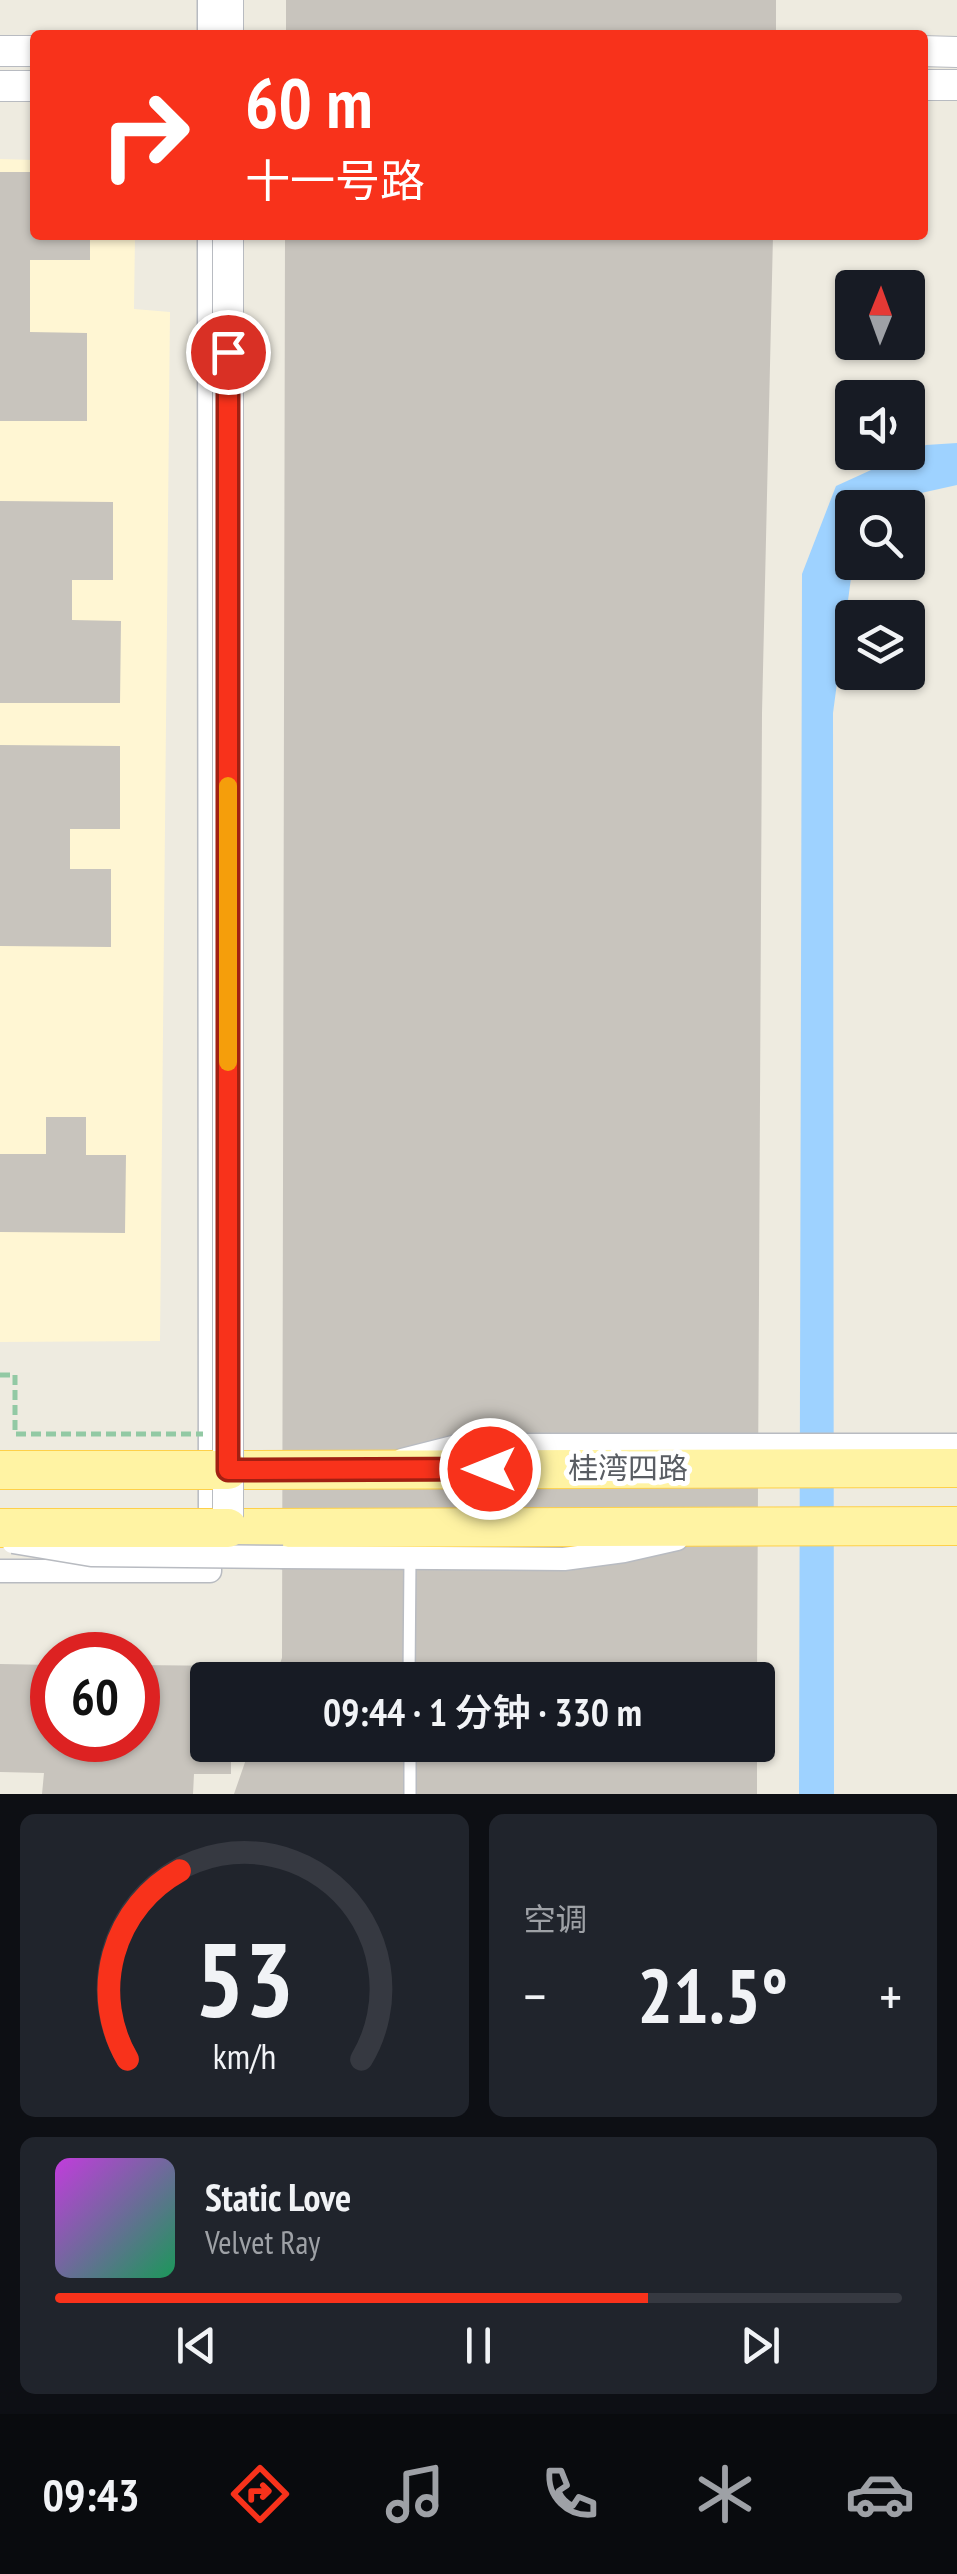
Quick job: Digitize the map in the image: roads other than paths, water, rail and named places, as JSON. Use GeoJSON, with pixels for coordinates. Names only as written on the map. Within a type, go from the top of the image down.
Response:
{"type":"FeatureCollection","features":[{"type":"Feature","properties":{"kind":"main road","name":"桂湾四路"},"geometry":{"type":"LineString","coordinates":[[0,1470],[228,1452],[283,1470],[758,1457],[957,1468]]}},
{"type":"Feature","properties":{"kind":"main road","name":"桂湾四路"},"geometry":{"type":"LineString","coordinates":[[0,1528],[283,1542],[744,1527],[957,1526]]}},
{"type":"Feature","properties":{"kind":"street"},"geometry":{"type":"LineString","coordinates":[[209,0],[209,30]]}},
{"type":"Feature","properties":{"kind":"street"},"geometry":{"type":"LineString","coordinates":[[228,0],[228,30]]}},
{"type":"Feature","properties":{"kind":"street"},"geometry":{"type":"LineString","coordinates":[[0,51],[30,51]]}},
{"type":"Feature","properties":{"kind":"street"},"geometry":{"type":"LineString","coordinates":[[928,52],[957,52]]}},
{"type":"Feature","properties":{"kind":"street"},"geometry":{"type":"LineString","coordinates":[[928,84],[957,84]]}},
{"type":"Feature","properties":{"kind":"street"},"geometry":{"type":"LineString","coordinates":[[0,86],[30,86]]}},
{"type":"Feature","properties":{"kind":"street"},"geometry":{"type":"LineString","coordinates":[[0,1571],[210,1571],[209,240]]}},
{"type":"Feature","properties":{"kind":"street"},"geometry":{"type":"LineString","coordinates":[[0,1540],[91,1554],[228,1542],[228,240]]}},
{"type":"Feature","properties":{"kind":"street"},"geometry":{"type":"LineString","coordinates":[[758,1457],[957,1445]]}},
{"type":"Feature","properties":{"kind":"street"},"geometry":{"type":"LineString","coordinates":[[283,1542],[410,1558],[564,1559],[744,1527]]}},
{"type":"Feature","properties":{"kind":"lane"},"geometry":{"type":"LineString","coordinates":[[409,1662],[410,1558]]}},
{"type":"Feature","properties":{"kind":"lane"},"geometry":{"type":"LineString","coordinates":[[410,1762],[410,1794]]}},
{"type":"Feature","properties":{"kind":"water"},"geometry":{"type":"Polygon","coordinates":[[[957,443],[957,485],[925,492],[835,490],[835,580],[851,580],[848,600],[835,600],[833,713],[834,1794],[799,1794],[802,574],[836,486],[871,470],[925,470],[926,445],[957,443]]]}}]}
